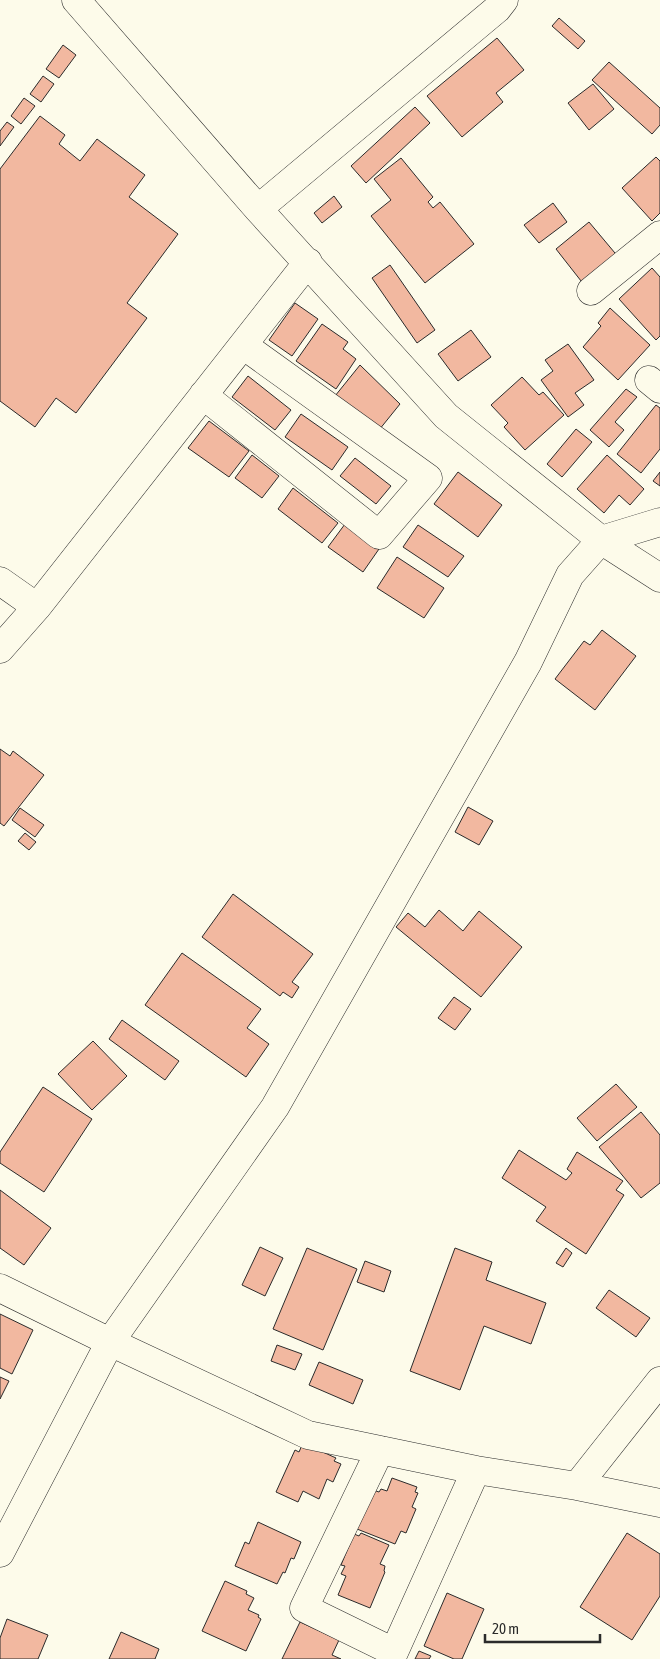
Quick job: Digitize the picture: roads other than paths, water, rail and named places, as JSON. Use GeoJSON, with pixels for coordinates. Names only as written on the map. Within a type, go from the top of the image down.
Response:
{"type":"FeatureCollection","features":[{"type":"Feature","properties":{"kind":"street"},"geometry":{"type":"LineString","coordinates":[[76,0],[258,208],[446,416],[601,540],[660,578]]}},
{"type":"Feature","properties":{"kind":"street"},"geometry":{"type":"LineString","coordinates":[[258,208],[497,9],[504,0]]}},
{"type":"Feature","properties":{"kind":"street"},"geometry":{"type":"LineString","coordinates":[[591,290],[660,235]]}},
{"type":"Feature","properties":{"kind":"street"},"geometry":{"type":"LineString","coordinates":[[0,649],[37,607],[308,262]]}},
{"type":"Feature","properties":{"kind":"street"},"geometry":{"type":"LineString","coordinates":[[203,395],[379,534],[428,478],[243,345]]}},
{"type":"Feature","properties":{"kind":"street"},"geometry":{"type":"LineString","coordinates":[[0,1553],[110,1342],[275,1107],[528,662],[570,575],[601,540],[660,522]]}},
{"type":"Feature","properties":{"kind":"street"},"geometry":{"type":"LineString","coordinates":[[0,581],[37,607]]}},
{"type":"Feature","properties":{"kind":"street"},"geometry":{"type":"LineString","coordinates":[[0,1288],[308,1435],[476,1470],[578,1486],[660,1503]]}},
{"type":"Feature","properties":{"kind":"street"},"geometry":{"type":"LineString","coordinates":[[578,1486],[660,1381]]}},
{"type":"Feature","properties":{"kind":"street"},"geometry":{"type":"LineString","coordinates":[[380,1450],[304,1608],[393,1656],[476,1470]]}}]}
